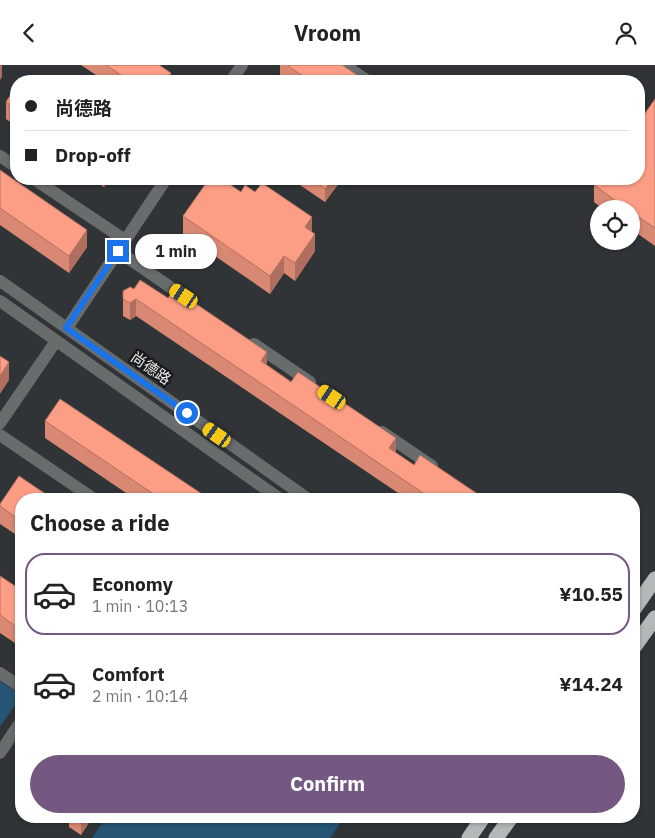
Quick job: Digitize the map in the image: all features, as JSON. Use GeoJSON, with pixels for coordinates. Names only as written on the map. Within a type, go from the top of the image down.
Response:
{"type":"FeatureCollection","features":[{"type":"Feature","properties":{"kind":"highway"},"geometry":{"type":"LineString","coordinates":[[640,600],[655,579]]}},
{"type":"Feature","properties":{"kind":"highway"},"geometry":{"type":"LineString","coordinates":[[640,639],[655,618]]}},
{"type":"Feature","properties":{"kind":"highway"},"geometry":{"type":"LineString","coordinates":[[468,838],[479,823]]}},
{"type":"Feature","properties":{"kind":"highway"},"geometry":{"type":"LineString","coordinates":[[496,838],[507,823]]}},
{"type":"Feature","properties":{"kind":"street"},"geometry":{"type":"LineString","coordinates":[[344,65],[359,75]]}},
{"type":"Feature","properties":{"kind":"street"},"geometry":{"type":"LineString","coordinates":[[43,185],[125,240]]}},
{"type":"Feature","properties":{"kind":"street"},"geometry":{"type":"LineString","coordinates":[[66,328],[162,185]]}},
{"type":"Feature","properties":{"kind":"street"},"geometry":{"type":"LineString","coordinates":[[118,251],[200,307]]}},
{"type":"Feature","properties":{"kind":"street","name":"尚德路"},"geometry":{"type":"LineString","coordinates":[[0,281],[300,493]]}},
{"type":"Feature","properties":{"kind":"street"},"geometry":{"type":"LineString","coordinates":[[0,301],[271,493]]}},
{"type":"Feature","properties":{"kind":"street"},"geometry":{"type":"LineString","coordinates":[[241,336],[324,392]]}},
{"type":"Feature","properties":{"kind":"street"},"geometry":{"type":"LineString","coordinates":[[0,423],[56,341]]}},
{"type":"Feature","properties":{"kind":"street"},"geometry":{"type":"LineString","coordinates":[[373,426],[439,471]]}},
{"type":"Feature","properties":{"kind":"street"},"geometry":{"type":"LineString","coordinates":[[0,435],[85,493]]}},
{"type":"Feature","properties":{"kind":"street"},"geometry":{"type":"LineString","coordinates":[[0,673],[15,683]]}},
{"type":"Feature","properties":{"kind":"street"},"geometry":{"type":"LineString","coordinates":[[0,753],[15,730]]}},
{"type":"Feature","properties":{"kind":"shaded area"},"geometry":{"type":"Polygon","coordinates":[[[0,681],[15,691],[15,705],[0,727],[0,681]]]}},
{"type":"Feature","properties":{"kind":"shaded area"},"geometry":{"type":"Polygon","coordinates":[[[102,823],[340,823],[330,838],[92,838],[102,823]]]}},
{"type":"Feature","properties":{"kind":"building"},"geometry":{"type":"Polygon","coordinates":[[[106,65],[159,65],[171,73],[170,75],[121,75],[106,65]]]}},
{"type":"Feature","properties":{"kind":"building"},"geometry":{"type":"Polygon","coordinates":[[[287,65],[342,65],[357,75],[301,75],[287,65]]]}},
{"type":"Feature","properties":{"kind":"building"},"geometry":{"type":"Polygon","coordinates":[[[10,96],[10,105],[6,102],[10,96]]]}},
{"type":"Feature","properties":{"kind":"building"},"geometry":{"type":"Polygon","coordinates":[[[655,99],[655,228],[640,218],[640,200],[615,200],[594,185],[645,185],[645,113],[655,99]]]}},
{"type":"Feature","properties":{"kind":"building"},"geometry":{"type":"Polygon","coordinates":[[[0,170],[10,177],[10,185],[22,185],[87,230],[69,256],[0,208],[0,170]]]}},
{"type":"Feature","properties":{"kind":"building"},"geometry":{"type":"Polygon","coordinates":[[[205,185],[231,185],[241,192],[245,185],[255,192],[260,185],[265,185],[312,217],[305,227],[315,234],[295,263],[284,256],[270,276],[183,216],[205,185]]]}},
{"type":"Feature","properties":{"kind":"building"},"geometry":{"type":"Polygon","coordinates":[[[319,185],[328,185],[325,189],[319,185]]]}},
{"type":"Feature","properties":{"kind":"building"},"geometry":{"type":"Polygon","coordinates":[[[140,280],[168,298],[174,289],[267,352],[261,361],[291,382],[298,372],[396,438],[389,448],[414,465],[420,455],[476,493],[423,493],[136,299],[130,303],[123,299],[123,291],[130,287],[134,289],[140,280]]]}},
{"type":"Feature","properties":{"kind":"building"},"geometry":{"type":"Polygon","coordinates":[[[0,356],[9,362],[0,376],[0,356]]]}},
{"type":"Feature","properties":{"kind":"building"},"geometry":{"type":"Polygon","coordinates":[[[60,399],[201,493],[152,493],[45,421],[60,399]]]}},
{"type":"Feature","properties":{"kind":"building"},"geometry":{"type":"Polygon","coordinates":[[[19,476],[44,493],[15,493],[15,517],[0,506],[19,476]]]}},
{"type":"Feature","properties":{"kind":"building"},"geometry":{"type":"Polygon","coordinates":[[[0,576],[15,586],[15,626],[0,615],[0,576]]]}},
{"type":"Feature","properties":{"kind":"route"},"geometry":{"type":"LineString","coordinates":[[118,251],[66,328],[187,413]]}}]}
